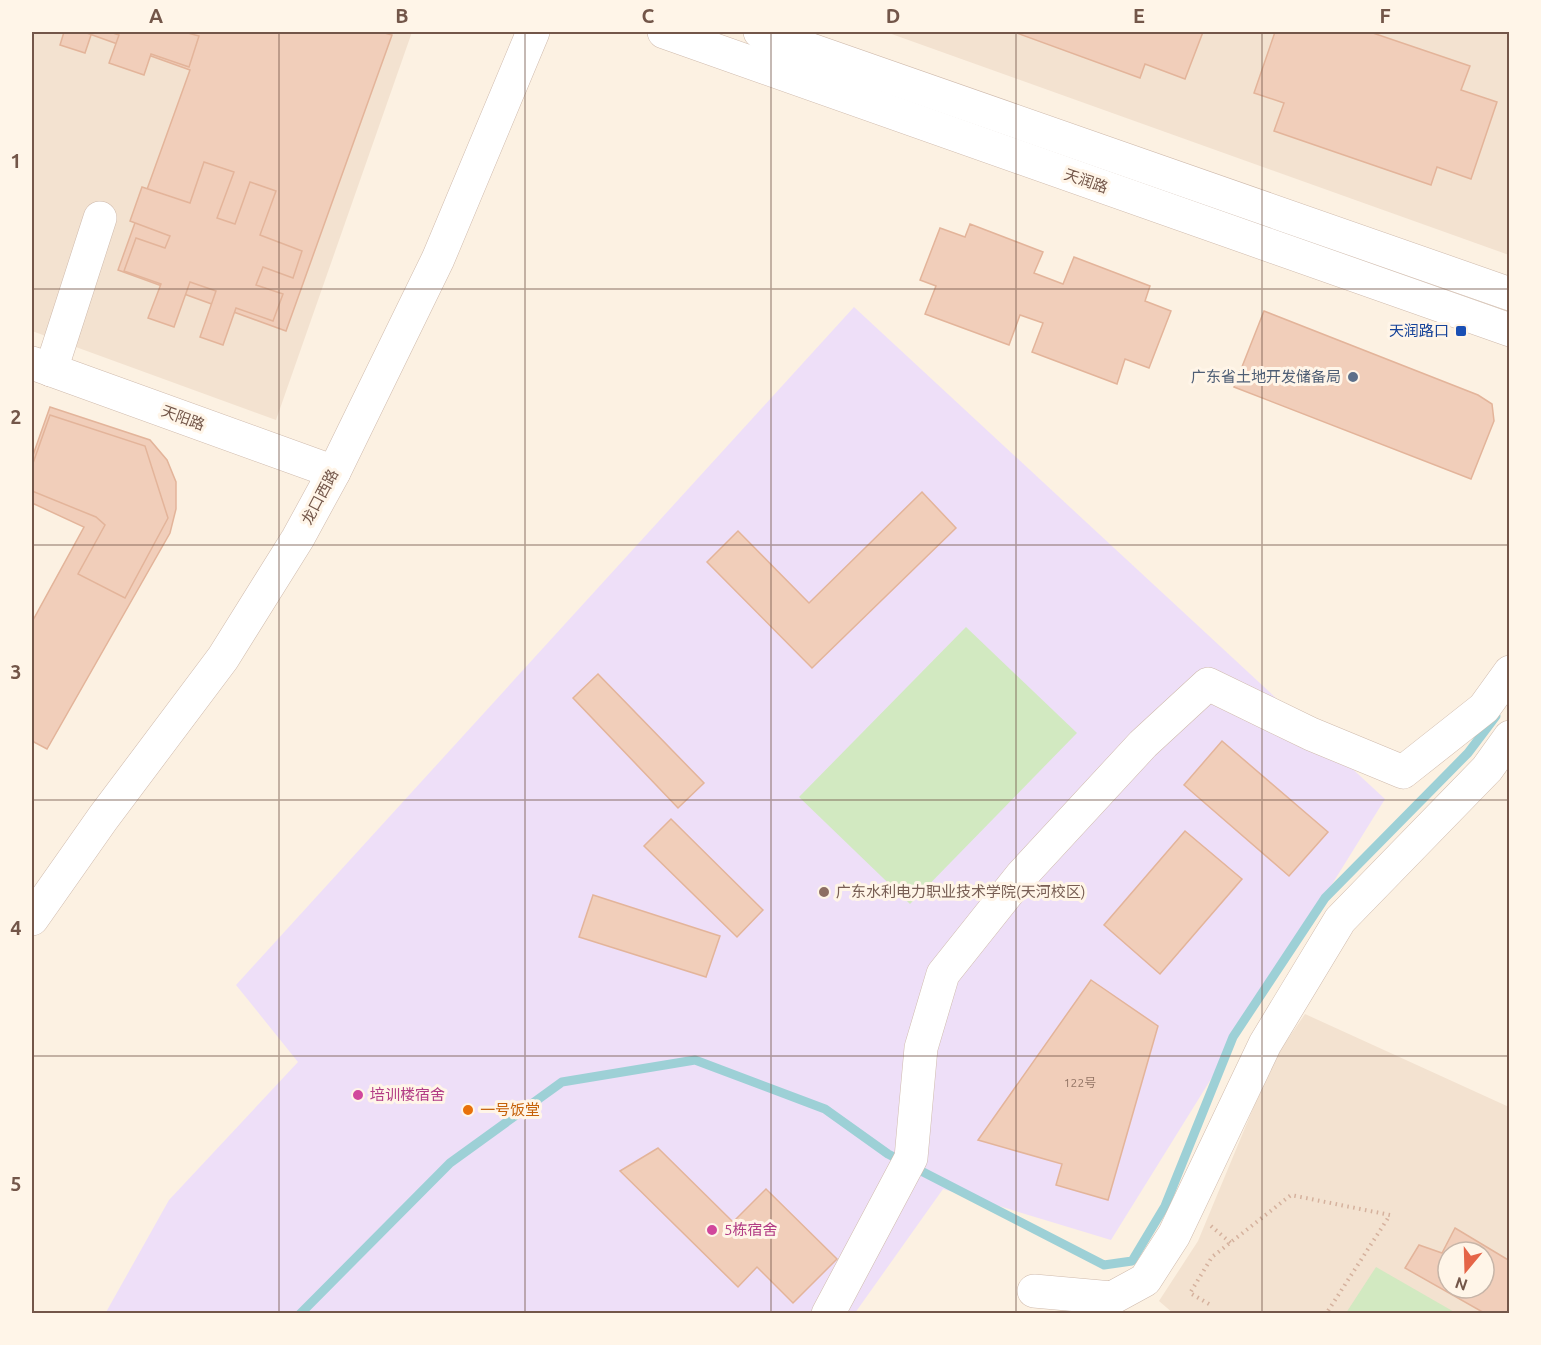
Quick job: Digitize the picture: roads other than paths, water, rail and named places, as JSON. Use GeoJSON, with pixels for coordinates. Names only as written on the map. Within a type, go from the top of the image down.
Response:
{"type":"FeatureCollection","features":[{"type":"Feature","properties":{"kind":"street","name":"龙口西路"},"geometry":{"type":"LineString","coordinates":[[32,919],[223,658],[298,538],[334,472],[438,259],[533,32]]}},
{"type":"Feature","properties":{"kind":"street","name":"天润路"},"geometry":{"type":"LineString","coordinates":[[664,32],[1509,330]]}},
{"type":"Feature","properties":{"kind":"street"},"geometry":{"type":"LineString","coordinates":[[760,32],[1509,294]]}},
{"type":"Feature","properties":{"kind":"street"},"geometry":{"type":"LineString","coordinates":[[41,367],[100,218]]}},
{"type":"Feature","properties":{"kind":"street","name":"天阳路"},"geometry":{"type":"LineString","coordinates":[[41,367],[334,472]]}},
{"type":"Feature","properties":{"kind":"street"},"geometry":{"type":"LineString","coordinates":[[828,1314],[912,1158],[921,1048],[943,974],[1021,876],[1143,744],[1208,684],[1311,734],[1403,772],[1484,708],[1509,672]]}},
{"type":"Feature","properties":{"kind":"street"},"geometry":{"type":"LineString","coordinates":[[1034,1291],[1112,1298],[1145,1280],[1174,1235],[1264,1044],[1340,920],[1487,769],[1509,737]]}},
{"type":"Feature","properties":{"kind":"waterway"},"geometry":{"type":"LineString","coordinates":[[300,1314],[450,1163],[562,1082],[695,1060],[825,1109],[888,1154],[1104,1265],[1132,1261],[1165,1206],[1233,1037],[1325,898],[1468,753],[1496,716]]}},
{"type":"Feature","properties":{"kind":"place","name":"天润路口"},"geometry":{"type":"Point","coordinates":[1461,331]}},
{"type":"Feature","properties":{"kind":"place","name":"广东省土地开发储备局"},"geometry":{"type":"Point","coordinates":[1353,377]}},
{"type":"Feature","properties":{"kind":"place","name":"广东水利电力职业技术学院(天河校区)"},"geometry":{"type":"Point","coordinates":[824,892]}},
{"type":"Feature","properties":{"kind":"place","name":"培训楼宿舍"},"geometry":{"type":"Point","coordinates":[358,1095]}},
{"type":"Feature","properties":{"kind":"place","name":"一号饭堂"},"geometry":{"type":"Point","coordinates":[468,1110]}},
{"type":"Feature","properties":{"kind":"place","name":"5栋宿舍"},"geometry":{"type":"Point","coordinates":[712,1230]}}]}
